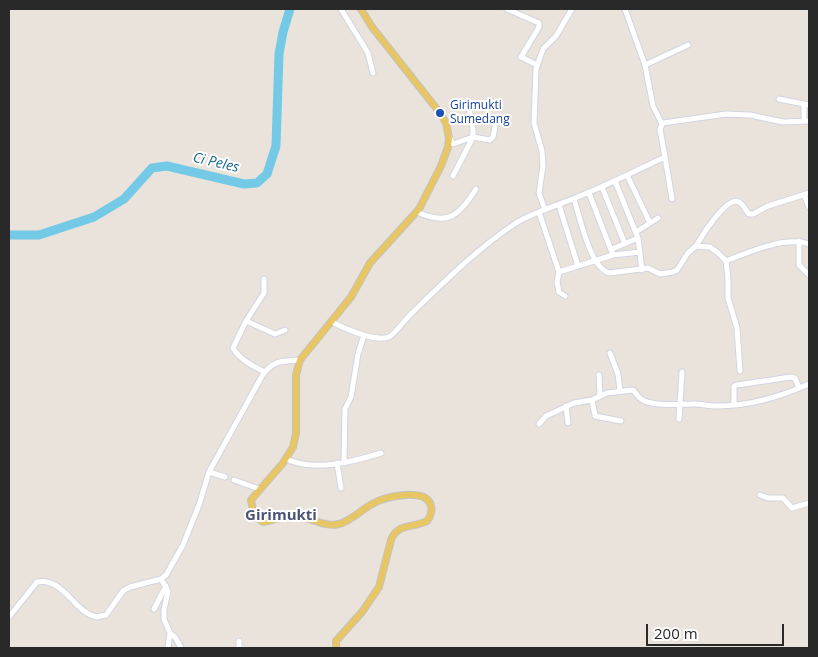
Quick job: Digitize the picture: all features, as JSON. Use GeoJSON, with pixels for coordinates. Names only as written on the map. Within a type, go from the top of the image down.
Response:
{"type":"FeatureCollection","features":[{"type":"Feature","properties":{"kind":"main road"},"geometry":{"type":"LineString","coordinates":[[333,647],[336,641],[358,617],[379,587],[390,540],[394,533],[401,528],[427,521],[431,513],[427,499],[418,496],[399,496],[372,504],[340,524],[326,524],[294,516],[263,522],[254,516],[250,504],[251,499],[286,459],[293,447],[295,439],[296,375],[300,360],[352,295],[370,263],[417,212],[444,160],[448,147],[446,123],[440,113],[360,9]]}},
{"type":"Feature","properties":{"kind":"street"},"geometry":{"type":"LineString","coordinates":[[341,9],[368,53],[373,72]]}},
{"type":"Feature","properties":{"kind":"street"},"geometry":{"type":"LineString","coordinates":[[506,9],[539,23],[539,28],[521,57],[537,65]]}},
{"type":"Feature","properties":{"kind":"street"},"geometry":{"type":"LineString","coordinates":[[566,296],[561,294],[557,285],[559,272],[542,211],[539,193],[543,166],[542,151],[535,131],[534,119],[537,65],[542,49],[556,36],[572,9]]}},
{"type":"Feature","properties":{"kind":"street"},"geometry":{"type":"LineString","coordinates":[[624,9],[645,65],[653,106],[662,124],[660,129],[672,199]]}},
{"type":"Feature","properties":{"kind":"street"},"geometry":{"type":"LineString","coordinates":[[645,65],[688,45]]}},
{"type":"Feature","properties":{"kind":"street"},"geometry":{"type":"LineString","coordinates":[[662,124],[690,118],[726,114],[750,115],[783,122],[806,121],[806,105],[779,99]]}},
{"type":"Feature","properties":{"kind":"street"},"geometry":{"type":"LineString","coordinates":[[453,176],[473,137],[468,103]]}},
{"type":"Feature","properties":{"kind":"street"},"geometry":{"type":"LineString","coordinates":[[448,135],[453,144],[473,137],[492,139],[496,121]]}},
{"type":"Feature","properties":{"kind":"street"},"geometry":{"type":"LineString","coordinates":[[332,322],[346,330],[364,336],[392,336],[403,321],[480,250],[515,224],[602,187],[665,157]]}},
{"type":"Feature","properties":{"kind":"street"},"geometry":{"type":"LineString","coordinates":[[627,175],[650,223]]}},
{"type":"Feature","properties":{"kind":"street"},"geometry":{"type":"LineString","coordinates":[[615,181],[637,235],[642,270]]}},
{"type":"Feature","properties":{"kind":"street"},"geometry":{"type":"LineString","coordinates":[[602,187],[626,244]]}},
{"type":"Feature","properties":{"kind":"street"},"geometry":{"type":"LineString","coordinates":[[417,212],[434,219],[450,218],[462,210],[476,189]]}},
{"type":"Feature","properties":{"kind":"street"},"geometry":{"type":"LineString","coordinates":[[588,193],[612,252]]}},
{"type":"Feature","properties":{"kind":"street"},"geometry":{"type":"LineString","coordinates":[[574,199],[594,260],[601,270],[610,273],[651,268],[660,274],[678,270],[711,222],[729,203],[739,202],[747,212],[753,214],[768,206],[807,194],[809,207]]}},
{"type":"Feature","properties":{"kind":"street"},"geometry":{"type":"LineString","coordinates":[[558,205],[578,266]]}},
{"type":"Feature","properties":{"kind":"street"},"geometry":{"type":"LineString","coordinates":[[559,272],[612,252],[626,244],[658,218]]}},
{"type":"Feature","properties":{"kind":"street"},"geometry":{"type":"LineString","coordinates":[[726,261],[782,243],[798,241],[809,244]]}},
{"type":"Feature","properties":{"kind":"street"},"geometry":{"type":"LineString","coordinates":[[798,241],[799,265],[809,275]]}},
{"type":"Feature","properties":{"kind":"street"},"geometry":{"type":"LineString","coordinates":[[696,246],[710,247],[726,261],[729,302],[737,328],[740,371]]}},
{"type":"Feature","properties":{"kind":"street"},"geometry":{"type":"LineString","coordinates":[[612,252],[640,252]]}},
{"type":"Feature","properties":{"kind":"street"},"geometry":{"type":"LineString","coordinates":[[264,280],[264,293],[246,321],[234,350],[251,364],[265,372]]}},
{"type":"Feature","properties":{"kind":"street"},"geometry":{"type":"LineString","coordinates":[[246,321],[275,334],[285,330]]}},
{"type":"Feature","properties":{"kind":"street"},"geometry":{"type":"LineString","coordinates":[[344,462],[345,409],[351,399],[358,354],[364,336]]}},
{"type":"Feature","properties":{"kind":"street"},"geometry":{"type":"LineString","coordinates":[[610,353],[618,374],[620,391]]}},
{"type":"Feature","properties":{"kind":"street"},"geometry":{"type":"LineString","coordinates":[[9,617],[33,586],[40,582],[46,582],[58,587],[82,611],[97,617],[106,615],[123,591],[130,587],[161,579],[168,572],[183,545],[199,505],[209,472],[265,372],[272,364],[300,360]]}},
{"type":"Feature","properties":{"kind":"street"},"geometry":{"type":"LineString","coordinates":[[679,419],[682,372]]}},
{"type":"Feature","properties":{"kind":"street"},"geometry":{"type":"LineString","coordinates":[[598,375],[600,396]]}},
{"type":"Feature","properties":{"kind":"street"},"geometry":{"type":"LineString","coordinates":[[734,405],[733,390],[737,384],[791,377],[795,378],[800,388]]}},
{"type":"Feature","properties":{"kind":"street"},"geometry":{"type":"LineString","coordinates":[[539,424],[546,416],[566,406],[620,391],[633,390],[644,401],[714,406],[734,405],[775,398],[809,384]]}},
{"type":"Feature","properties":{"kind":"street"},"geometry":{"type":"LineString","coordinates":[[592,400],[595,416],[621,421]]}},
{"type":"Feature","properties":{"kind":"street"},"geometry":{"type":"LineString","coordinates":[[566,406],[568,423]]}},
{"type":"Feature","properties":{"kind":"street"},"geometry":{"type":"LineString","coordinates":[[286,459],[302,465],[337,463],[356,461],[382,453]]}},
{"type":"Feature","properties":{"kind":"street"},"geometry":{"type":"LineString","coordinates":[[337,463],[340,488]]}},
{"type":"Feature","properties":{"kind":"street"},"geometry":{"type":"LineString","coordinates":[[209,472],[225,477]]}},
{"type":"Feature","properties":{"kind":"street"},"geometry":{"type":"LineString","coordinates":[[234,480],[259,489]]}},
{"type":"Feature","properties":{"kind":"street"},"geometry":{"type":"LineString","coordinates":[[760,495],[768,498],[783,498],[792,508],[809,503]]}},
{"type":"Feature","properties":{"kind":"street"},"geometry":{"type":"LineString","coordinates":[[161,579],[168,591],[164,615],[170,633],[168,648]]}},
{"type":"Feature","properties":{"kind":"street"},"geometry":{"type":"LineString","coordinates":[[154,609],[166,586]]}},
{"type":"Feature","properties":{"kind":"street"},"geometry":{"type":"LineString","coordinates":[[170,633],[175,637],[181,648]]}},
{"type":"Feature","properties":{"kind":"street"},"geometry":{"type":"LineString","coordinates":[[239,641],[239,648]]}},
{"type":"Feature","properties":{"kind":"waterway","name":"Ci Peles"},"geometry":{"type":"LineString","coordinates":[[9,235],[39,235],[94,217],[124,199],[152,168],[167,166],[244,184],[257,183],[267,174],[276,146],[279,54],[290,9]]}},
{"type":"Feature","properties":{"kind":"place","name":"Girimukti Sumedang"},"geometry":{"type":"Point","coordinates":[440,113]}},
{"type":"Feature","properties":{"kind":"district","name":"Girimukti"},"geometry":{"type":"Point","coordinates":[281,516]}}]}
